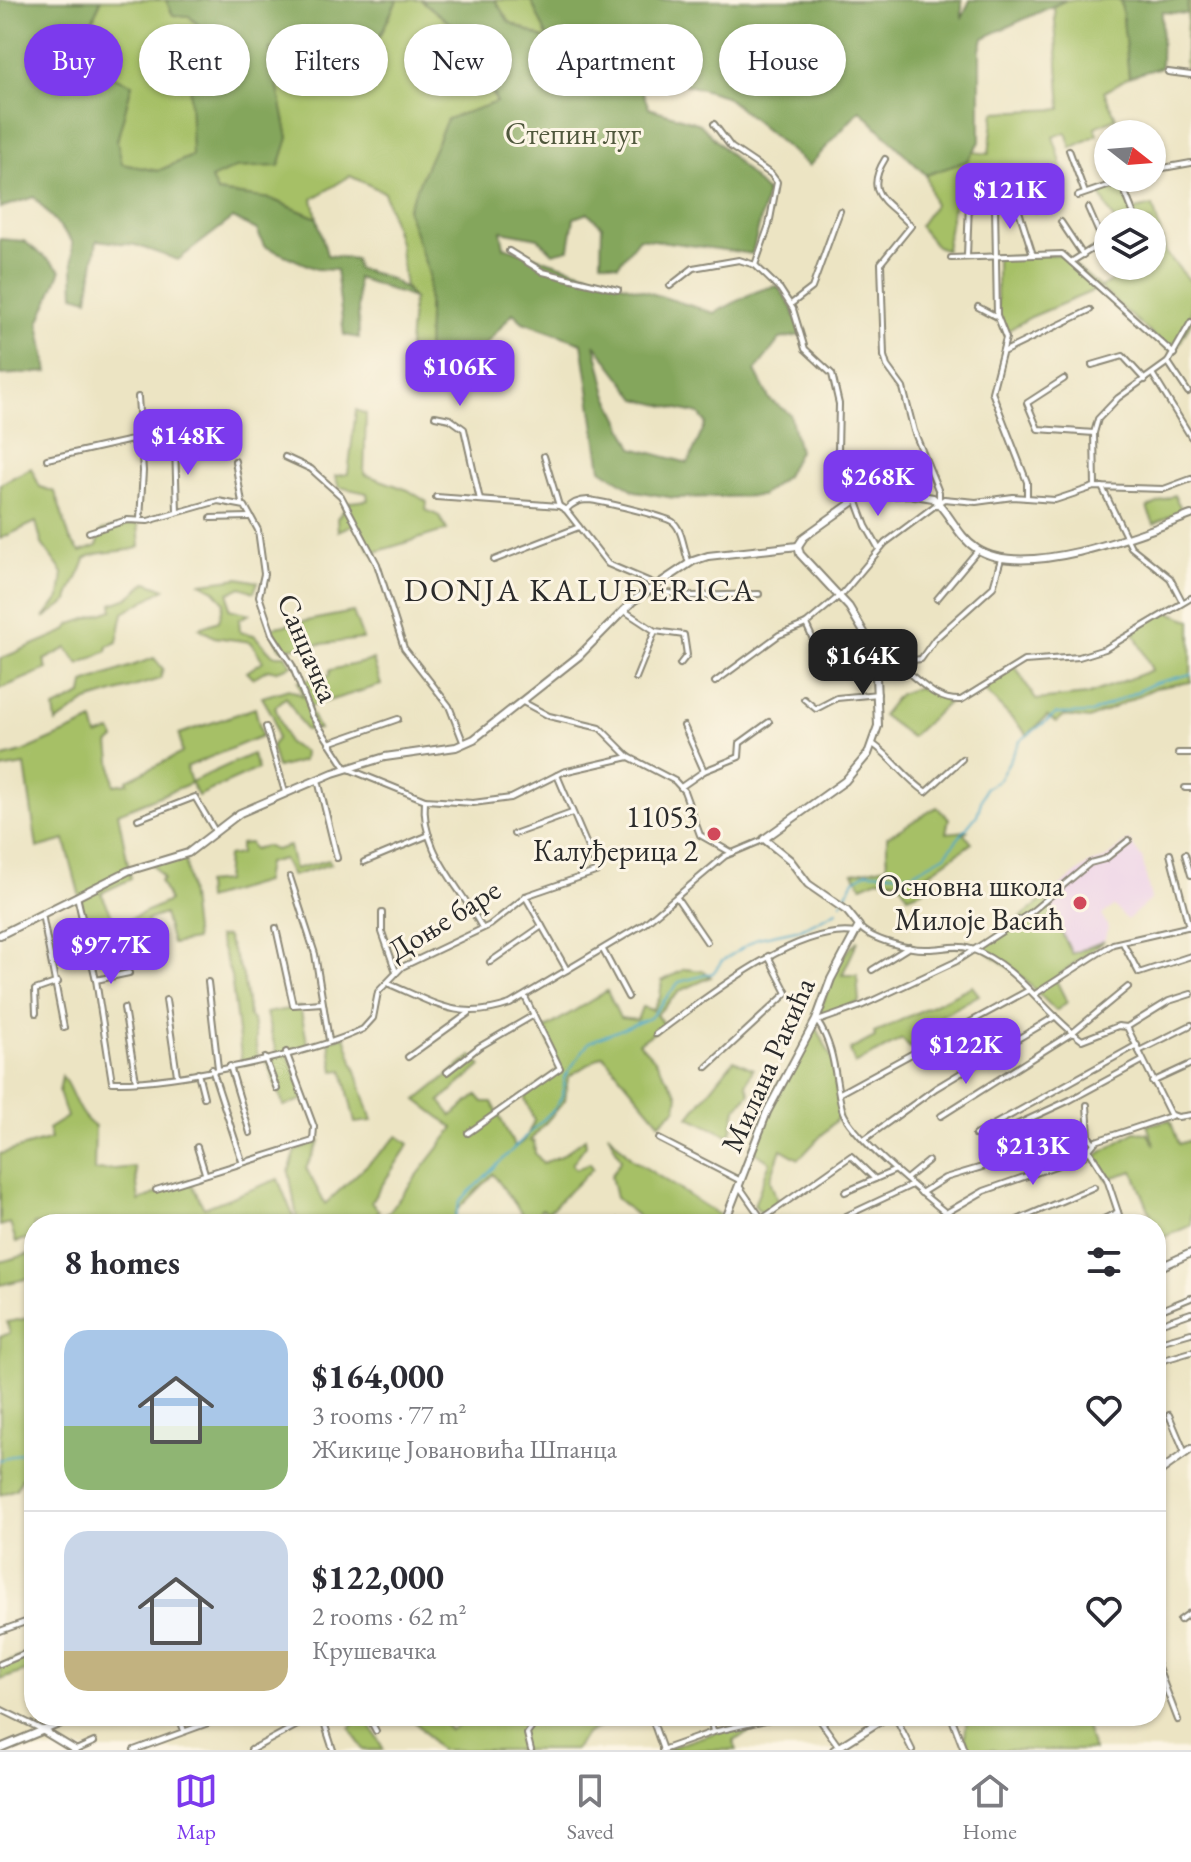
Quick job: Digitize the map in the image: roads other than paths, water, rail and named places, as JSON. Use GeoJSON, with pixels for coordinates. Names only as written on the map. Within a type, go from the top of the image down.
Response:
{"type":"FeatureCollection","features":[{"type":"Feature","properties":{"kind":"street"},"geometry":{"type":"LineString","coordinates":[[1168,72],[1191,75]]}},
{"type":"Feature","properties":{"kind":"street"},"geometry":{"type":"LineString","coordinates":[[714,124],[731,147],[771,174],[777,182],[769,225],[755,265]]}},
{"type":"Feature","properties":{"kind":"street"},"geometry":{"type":"LineString","coordinates":[[1069,150],[1085,193]]}},
{"type":"Feature","properties":{"kind":"street"},"geometry":{"type":"LineString","coordinates":[[885,159],[876,174],[875,186],[884,201],[911,226],[881,263],[884,356],[887,366],[903,388],[911,423],[939,492],[938,504]]}},
{"type":"Feature","properties":{"kind":"street"},"geometry":{"type":"LineString","coordinates":[[1166,167],[1191,163]]}},
{"type":"Feature","properties":{"kind":"street"},"geometry":{"type":"LineString","coordinates":[[1078,196],[1094,190]]}},
{"type":"Feature","properties":{"kind":"street"},"geometry":{"type":"LineString","coordinates":[[967,256],[969,203]]}},
{"type":"Feature","properties":{"kind":"street"},"geometry":{"type":"LineString","coordinates":[[995,205],[997,317],[1006,335],[992,392],[1027,482],[1027,498]]}},
{"type":"Feature","properties":{"kind":"street"},"geometry":{"type":"LineString","coordinates":[[1071,262],[1104,239],[1088,208]]}},
{"type":"Feature","properties":{"kind":"street"},"geometry":{"type":"LineString","coordinates":[[791,304],[812,288],[827,237],[840,211]]}},
{"type":"Feature","properties":{"kind":"street"},"geometry":{"type":"LineString","coordinates":[[1019,211],[1033,255]]}},
{"type":"Feature","properties":{"kind":"street"},"geometry":{"type":"LineString","coordinates":[[1061,222],[1083,255]]}},
{"type":"Feature","properties":{"kind":"street"},"geometry":{"type":"LineString","coordinates":[[509,251],[543,272],[618,290]]}},
{"type":"Feature","properties":{"kind":"street"},"geometry":{"type":"LineString","coordinates":[[951,258],[1059,253],[1174,354]]}},
{"type":"Feature","properties":{"kind":"street"},"geometry":{"type":"LineString","coordinates":[[670,286],[693,268],[739,260],[755,265],[791,304],[805,349],[832,374],[839,404],[838,451],[879,549]]}},
{"type":"Feature","properties":{"kind":"street"},"geometry":{"type":"LineString","coordinates":[[978,307],[997,317]]}},
{"type":"Feature","properties":{"kind":"street"},"geometry":{"type":"LineString","coordinates":[[1003,352],[1090,310]]}},
{"type":"Feature","properties":{"kind":"street"},"geometry":{"type":"LineString","coordinates":[[1095,487],[1094,433],[1103,412],[1168,362],[1190,326]]}},
{"type":"Feature","properties":{"kind":"street"},"geometry":{"type":"LineString","coordinates":[[1092,365],[1123,356],[1145,380]]}},
{"type":"Feature","properties":{"kind":"street"},"geometry":{"type":"LineString","coordinates":[[1168,362],[1188,392]]}},
{"type":"Feature","properties":{"kind":"street"},"geometry":{"type":"LineString","coordinates":[[1153,375],[1191,437]]}},
{"type":"Feature","properties":{"kind":"street"},"geometry":{"type":"LineString","coordinates":[[1064,379],[1027,403],[1038,429],[1094,433]]}},
{"type":"Feature","properties":{"kind":"street"},"geometry":{"type":"LineString","coordinates":[[138,397],[140,519]]}},
{"type":"Feature","properties":{"kind":"street"},"geometry":{"type":"LineString","coordinates":[[435,416],[450,419],[464,429],[480,500]]}},
{"type":"Feature","properties":{"kind":"street"},"geometry":{"type":"LineString","coordinates":[[47,459],[141,438]]}},
{"type":"Feature","properties":{"kind":"street"},"geometry":{"type":"LineString","coordinates":[[175,444],[177,512]]}},
{"type":"Feature","properties":{"kind":"street"},"geometry":{"type":"LineString","coordinates":[[544,456],[559,506]]}},
{"type":"Feature","properties":{"kind":"street"},"geometry":{"type":"LineString","coordinates":[[285,457],[311,469],[341,496],[377,564],[404,648],[444,698],[464,744]]}},
{"type":"Feature","properties":{"kind":"street"},"geometry":{"type":"LineString","coordinates":[[89,532],[140,519],[148,521],[218,501],[242,503],[235,461]]}},
{"type":"Feature","properties":{"kind":"street"},"geometry":{"type":"LineString","coordinates":[[715,682],[779,635],[806,624],[840,596],[879,549],[946,499],[976,502],[1027,498],[1055,500],[1095,487],[1164,489],[1191,479]]}},
{"type":"Feature","properties":{"kind":"street"},"geometry":{"type":"LineString","coordinates":[[1102,487],[1135,553],[1170,578],[1182,601]]}},
{"type":"Feature","properties":{"kind":"street"},"geometry":{"type":"LineString","coordinates":[[387,983],[448,1010],[500,1007],[525,997],[644,924],[732,853],[764,839],[845,781],[873,744],[878,726],[878,658],[840,596],[799,552],[798,546],[804,537],[856,498],[909,494],[927,496],[938,504],[953,527],[978,550],[1001,559],[1056,557],[1191,515]]}},
{"type":"Feature","properties":{"kind":"street"},"geometry":{"type":"LineString","coordinates":[[436,497],[559,506],[566,510],[608,564],[652,587],[656,593],[693,596],[759,594]]}},
{"type":"Feature","properties":{"kind":"street"},"geometry":{"type":"LineString","coordinates":[[566,510],[578,502],[590,500],[653,514],[670,521],[680,534],[689,563]]}},
{"type":"Feature","properties":{"kind":"street","name":"Санџачка"},"geometry":{"type":"LineString","coordinates":[[242,503],[258,530],[264,574],[259,596],[266,618],[296,673],[312,716],[346,768]]}},
{"type":"Feature","properties":{"kind":"street"},"geometry":{"type":"LineString","coordinates":[[211,518],[243,515],[252,518]]}},
{"type":"Feature","properties":{"kind":"street"},"geometry":{"type":"LineString","coordinates":[[494,560],[579,527]]}},
{"type":"Feature","properties":{"kind":"street"},"geometry":{"type":"LineString","coordinates":[[0,935],[143,866],[188,853],[240,813],[285,792],[346,768],[385,757],[464,744],[485,732],[579,656],[623,610],[689,563],[708,556],[798,546]]}},
{"type":"Feature","properties":{"kind":"street"},"geometry":{"type":"LineString","coordinates":[[937,599],[978,550]]}},
{"type":"Feature","properties":{"kind":"street"},"geometry":{"type":"LineString","coordinates":[[878,658],[898,662],[921,659],[935,639],[991,590],[1001,559]]}},
{"type":"Feature","properties":{"kind":"street"},"geometry":{"type":"LineString","coordinates":[[898,662],[929,690],[949,699],[961,700],[1028,659],[1079,657],[1105,649],[1191,598]]}},
{"type":"Feature","properties":{"kind":"street"},"geometry":{"type":"LineString","coordinates":[[623,610],[655,631],[684,635],[687,655],[680,664]]}},
{"type":"Feature","properties":{"kind":"street"},"geometry":{"type":"LineString","coordinates":[[806,624],[816,646]]}},
{"type":"Feature","properties":{"kind":"street"},"geometry":{"type":"LineString","coordinates":[[636,678],[655,631]]}},
{"type":"Feature","properties":{"kind":"street"},"geometry":{"type":"LineString","coordinates":[[804,699],[813,709],[837,698],[878,694]]}},
{"type":"Feature","properties":{"kind":"street"},"geometry":{"type":"LineString","coordinates":[[521,701],[549,716],[600,728],[629,757],[667,775],[681,787],[700,835],[732,853]]}},
{"type":"Feature","properties":{"kind":"street"},"geometry":{"type":"LineString","coordinates":[[329,743],[398,719]]}},
{"type":"Feature","properties":{"kind":"street"},"geometry":{"type":"LineString","coordinates":[[681,787],[704,771],[739,757],[740,743],[769,722]]}},
{"type":"Feature","properties":{"kind":"street"},"geometry":{"type":"LineString","coordinates":[[684,726],[704,771]]}},
{"type":"Feature","properties":{"kind":"street"},"geometry":{"type":"LineString","coordinates":[[266,727],[285,792]]}},
{"type":"Feature","properties":{"kind":"street"},"geometry":{"type":"LineString","coordinates":[[873,744],[889,757],[903,776],[926,792],[962,759]]}},
{"type":"Feature","properties":{"kind":"street"},"geometry":{"type":"LineString","coordinates":[[1178,753],[1191,753]]}},
{"type":"Feature","properties":{"kind":"street"},"geometry":{"type":"LineString","coordinates":[[346,768],[425,800],[492,802],[521,794],[557,775],[629,757]]}},
{"type":"Feature","properties":{"kind":"street"},"geometry":{"type":"LineString","coordinates":[[514,834],[572,813],[557,775]]}},
{"type":"Feature","properties":{"kind":"street"},"geometry":{"type":"LineString","coordinates":[[318,780],[337,858]]}},
{"type":"Feature","properties":{"kind":"street"},"geometry":{"type":"LineString","coordinates":[[138,819],[195,797],[215,831]]}},
{"type":"Feature","properties":{"kind":"street"},"geometry":{"type":"LineString","coordinates":[[425,800],[429,835],[442,868],[482,928]]}},
{"type":"Feature","properties":{"kind":"street","name":"Доње баре"},"geometry":{"type":"LineString","coordinates":[[96,980],[112,1082],[230,1066],[355,1033],[371,1023],[375,998],[396,972],[482,928],[525,896],[596,872],[599,868],[572,813]]}},
{"type":"Feature","properties":{"kind":"street"},"geometry":{"type":"LineString","coordinates":[[364,862],[429,835]]}},
{"type":"Feature","properties":{"kind":"street"},"geometry":{"type":"LineString","coordinates":[[764,839],[790,860],[808,884],[847,911],[857,930],[872,938],[909,947],[973,950],[1035,994],[1072,1033],[1085,1041],[1118,1026],[1127,1027],[1169,1001],[1191,994]]}},
{"type":"Feature","properties":{"kind":"street"},"geometry":{"type":"LineString","coordinates":[[947,1214],[896,1170],[844,1114],[833,1053],[817,1020],[940,970],[1030,913],[1090,863],[1105,859],[1129,840]]}},
{"type":"Feature","properties":{"kind":"street"},"geometry":{"type":"LineString","coordinates":[[1035,994],[1109,946],[1190,926],[1170,854]]}},
{"type":"Feature","properties":{"kind":"street"},"geometry":{"type":"LineString","coordinates":[[1185,854],[1191,875]]}},
{"type":"Feature","properties":{"kind":"street"},"geometry":{"type":"LineString","coordinates":[[290,877],[315,954],[329,1040]]}},
{"type":"Feature","properties":{"kind":"street"},"geometry":{"type":"LineString","coordinates":[[77,896],[96,980],[129,973]]}},
{"type":"Feature","properties":{"kind":"street"},"geometry":{"type":"LineString","coordinates":[[525,896],[567,970]]}},
{"type":"Feature","properties":{"kind":"street"},"geometry":{"type":"LineString","coordinates":[[677,898],[707,942]]}},
{"type":"Feature","properties":{"kind":"street"},"geometry":{"type":"LineString","coordinates":[[382,913],[382,932],[396,972]]}},
{"type":"Feature","properties":{"kind":"street"},"geometry":{"type":"LineString","coordinates":[[42,914],[58,982],[64,1028]]}},
{"type":"Feature","properties":{"kind":"street"},"geometry":{"type":"LineString","coordinates":[[490,962],[542,926]]}},
{"type":"Feature","properties":{"kind":"street"},"geometry":{"type":"LineString","coordinates":[[276,928],[293,1005],[322,1003]]}},
{"type":"Feature","properties":{"kind":"street"},"geometry":{"type":"LineString","coordinates":[[656,1034],[768,956],[809,941],[857,930]]}},
{"type":"Feature","properties":{"kind":"street","name":"Милана Ракића"},"geometry":{"type":"LineString","coordinates":[[728,1214],[767,1112],[817,1020],[831,979],[857,930]]}},
{"type":"Feature","properties":{"kind":"street"},"geometry":{"type":"LineString","coordinates":[[1123,943],[1139,973],[1191,956]]}},
{"type":"Feature","properties":{"kind":"street"},"geometry":{"type":"LineString","coordinates":[[872,970],[909,947]]}},
{"type":"Feature","properties":{"kind":"street"},"geometry":{"type":"LineString","coordinates":[[603,950],[628,997]]}},
{"type":"Feature","properties":{"kind":"street"},"geometry":{"type":"LineString","coordinates":[[707,1067],[729,1043],[787,993],[768,956]]}},
{"type":"Feature","properties":{"kind":"street"},"geometry":{"type":"LineString","coordinates":[[36,1013],[35,990],[58,982]]}},
{"type":"Feature","properties":{"kind":"street"},"geometry":{"type":"LineString","coordinates":[[208,982],[215,1069],[242,1161]]}},
{"type":"Feature","properties":{"kind":"street"},"geometry":{"type":"LineString","coordinates":[[941,1116],[1072,1033],[1128,987]]}},
{"type":"Feature","properties":{"kind":"street"},"geometry":{"type":"LineString","coordinates":[[840,1093],[1029,990]]}},
{"type":"Feature","properties":{"kind":"street"},"geometry":{"type":"LineString","coordinates":[[468,1133],[497,1109],[524,1096],[559,1070],[558,1061],[525,997]]}},
{"type":"Feature","properties":{"kind":"street"},"geometry":{"type":"LineString","coordinates":[[166,1000],[177,1075]]}},
{"type":"Feature","properties":{"kind":"street"},"geometry":{"type":"LineString","coordinates":[[124,1008],[136,1081]]}},
{"type":"Feature","properties":{"kind":"street"},"geometry":{"type":"LineString","coordinates":[[408,1057],[471,1011]]}},
{"type":"Feature","properties":{"kind":"street"},"geometry":{"type":"LineString","coordinates":[[447,1072],[484,1044],[534,1015]]}},
{"type":"Feature","properties":{"kind":"street"},"geometry":{"type":"LineString","coordinates":[[865,1139],[936,1088],[1056,1016]]}},
{"type":"Feature","properties":{"kind":"street"},"geometry":{"type":"LineString","coordinates":[[975,1135],[1138,1048],[1191,1025]]}},
{"type":"Feature","properties":{"kind":"street"},"geometry":{"type":"LineString","coordinates":[[1127,1027],[1171,1115]]}},
{"type":"Feature","properties":{"kind":"street"},"geometry":{"type":"LineString","coordinates":[[156,1190],[242,1161],[311,1143],[315,1133],[286,1052]]}},
{"type":"Feature","properties":{"kind":"street"},"geometry":{"type":"LineString","coordinates":[[265,1058],[277,1089]]}},
{"type":"Feature","properties":{"kind":"street"},"geometry":{"type":"LineString","coordinates":[[1016,1125],[1142,1061]]}},
{"type":"Feature","properties":{"kind":"street"},"geometry":{"type":"LineString","coordinates":[[1152,1082],[1191,1064]]}},
{"type":"Feature","properties":{"kind":"street"},"geometry":{"type":"LineString","coordinates":[[230,1066],[250,1133]]}},
{"type":"Feature","properties":{"kind":"street"},"geometry":{"type":"LineString","coordinates":[[197,1072],[204,1097]]}},
{"type":"Feature","properties":{"kind":"street"},"geometry":{"type":"LineString","coordinates":[[1087,1105],[1089,1137],[1094,1143]]}},
{"type":"Feature","properties":{"kind":"street"},"geometry":{"type":"LineString","coordinates":[[950,1214],[984,1191],[1090,1152],[1094,1143],[1171,1115],[1191,1115]]}},
{"type":"Feature","properties":{"kind":"street"},"geometry":{"type":"LineString","coordinates":[[659,1139],[740,1184],[756,1214]]}},
{"type":"Feature","properties":{"kind":"street"},"geometry":{"type":"LineString","coordinates":[[197,1147],[205,1173]]}},
{"type":"Feature","properties":{"kind":"street"},"geometry":{"type":"LineString","coordinates":[[921,1193],[945,1178],[1033,1152]]}},
{"type":"Feature","properties":{"kind":"street"},"geometry":{"type":"LineString","coordinates":[[1090,1152],[1107,1179],[1118,1212],[1114,1214]]}},
{"type":"Feature","properties":{"kind":"street"},"geometry":{"type":"LineString","coordinates":[[770,1214],[851,1156],[875,1179]]}},
{"type":"Feature","properties":{"kind":"street"},"geometry":{"type":"LineString","coordinates":[[906,1179],[928,1161]]}},
{"type":"Feature","properties":{"kind":"street"},"geometry":{"type":"LineString","coordinates":[[845,1192],[896,1170]]}},
{"type":"Feature","properties":{"kind":"street"},"geometry":{"type":"LineString","coordinates":[[850,1214],[912,1185]]}},
{"type":"Feature","properties":{"kind":"street"},"geometry":{"type":"LineString","coordinates":[[1031,1214],[1094,1187]]}},
{"type":"Feature","properties":{"kind":"street"},"geometry":{"type":"LineString","coordinates":[[1166,1264],[1191,1253]]}},
{"type":"Feature","properties":{"kind":"street"},"geometry":{"type":"LineString","coordinates":[[1166,1308],[1191,1298]]}},
{"type":"Feature","properties":{"kind":"street"},"geometry":{"type":"LineString","coordinates":[[1166,1322],[1191,1313]]}},
{"type":"Feature","properties":{"kind":"street"},"geometry":{"type":"LineString","coordinates":[[1166,1340],[1191,1333]]}},
{"type":"Feature","properties":{"kind":"street"},"geometry":{"type":"LineString","coordinates":[[1166,1358],[1191,1352]]}},
{"type":"Feature","properties":{"kind":"street"},"geometry":{"type":"LineString","coordinates":[[1166,1465],[1188,1451],[1169,1415]]}},
{"type":"Feature","properties":{"kind":"street"},"geometry":{"type":"LineString","coordinates":[[1180,1620],[1191,1612]]}},
{"type":"Feature","properties":{"kind":"street"},"geometry":{"type":"LineString","coordinates":[[0,1631],[24,1623]]}},
{"type":"Feature","properties":{"kind":"street"},"geometry":{"type":"LineString","coordinates":[[0,1664],[24,1654]]}},
{"type":"Feature","properties":{"kind":"street"},"geometry":{"type":"LineString","coordinates":[[1166,1689],[1178,1720]]}},
{"type":"Feature","properties":{"kind":"street"},"geometry":{"type":"LineString","coordinates":[[0,1709],[24,1721]]}},
{"type":"Feature","properties":{"kind":"street"},"geometry":{"type":"LineString","coordinates":[[34,1726],[76,1750],[94,1742]]}},
{"type":"Feature","properties":{"kind":"street"},"geometry":{"type":"LineString","coordinates":[[0,1748],[52,1726]]}},
{"type":"Feature","properties":{"kind":"street"},"geometry":{"type":"LineString","coordinates":[[182,1726],[184,1731]]}},
{"type":"Feature","properties":{"kind":"street"},"geometry":{"type":"LineString","coordinates":[[134,1750],[199,1726]]}},
{"type":"Feature","properties":{"kind":"street"},"geometry":{"type":"LineString","coordinates":[[251,1750],[295,1726]]}},
{"type":"Feature","properties":{"kind":"street"},"geometry":{"type":"LineString","coordinates":[[325,1726],[333,1750]]}},
{"type":"Feature","properties":{"kind":"street"},"geometry":{"type":"LineString","coordinates":[[373,1726],[376,1731]]}},
{"type":"Feature","properties":{"kind":"street"},"geometry":{"type":"LineString","coordinates":[[531,1750],[527,1734],[533,1726]]}},
{"type":"Feature","properties":{"kind":"street"},"geometry":{"type":"LineString","coordinates":[[654,1726],[662,1750],[737,1726]]}},
{"type":"Feature","properties":{"kind":"street"},"geometry":{"type":"LineString","coordinates":[[712,1726],[713,1732]]}},
{"type":"Feature","properties":{"kind":"street"},"geometry":{"type":"LineString","coordinates":[[823,1726],[836,1748],[872,1726]]}},
{"type":"Feature","properties":{"kind":"street"},"geometry":{"type":"LineString","coordinates":[[900,1726],[912,1750]]}},
{"type":"Feature","properties":{"kind":"street"},"geometry":{"type":"LineString","coordinates":[[955,1726],[964,1750]]}},
{"type":"Feature","properties":{"kind":"waterway"},"geometry":{"type":"LineString","coordinates":[[841,903],[854,880],[867,872],[911,874],[945,855],[977,815],[985,788],[999,780],[1020,741],[1056,714],[1091,713],[1155,683],[1191,674]]}},
{"type":"Feature","properties":{"kind":"waterway"},"geometry":{"type":"LineString","coordinates":[[456,1214],[460,1201],[555,1108],[563,1095],[564,1078],[589,1042],[650,1018],[679,982],[713,973],[722,961],[758,938],[801,929],[837,911]]}},
{"type":"Feature","properties":{"kind":"waterway"},"geometry":{"type":"LineString","coordinates":[[0,1460],[24,1452]]}},
{"type":"Feature","properties":{"kind":"place","name":"11053 Калуђерица 2"},"geometry":{"type":"Point","coordinates":[714,834]}},
{"type":"Feature","properties":{"kind":"place","name":"Основна школа Милоје Васић"},"geometry":{"type":"Point","coordinates":[1080,903]}},
{"type":"Feature","properties":{"kind":"district","name":"DONJA KALUĐERICA"},"geometry":{"type":"Point","coordinates":[580,590]}},
{"type":"Feature","properties":{"kind":"park label","name":"Степин луг"},"geometry":{"type":"Point","coordinates":[573,134]}}]}
